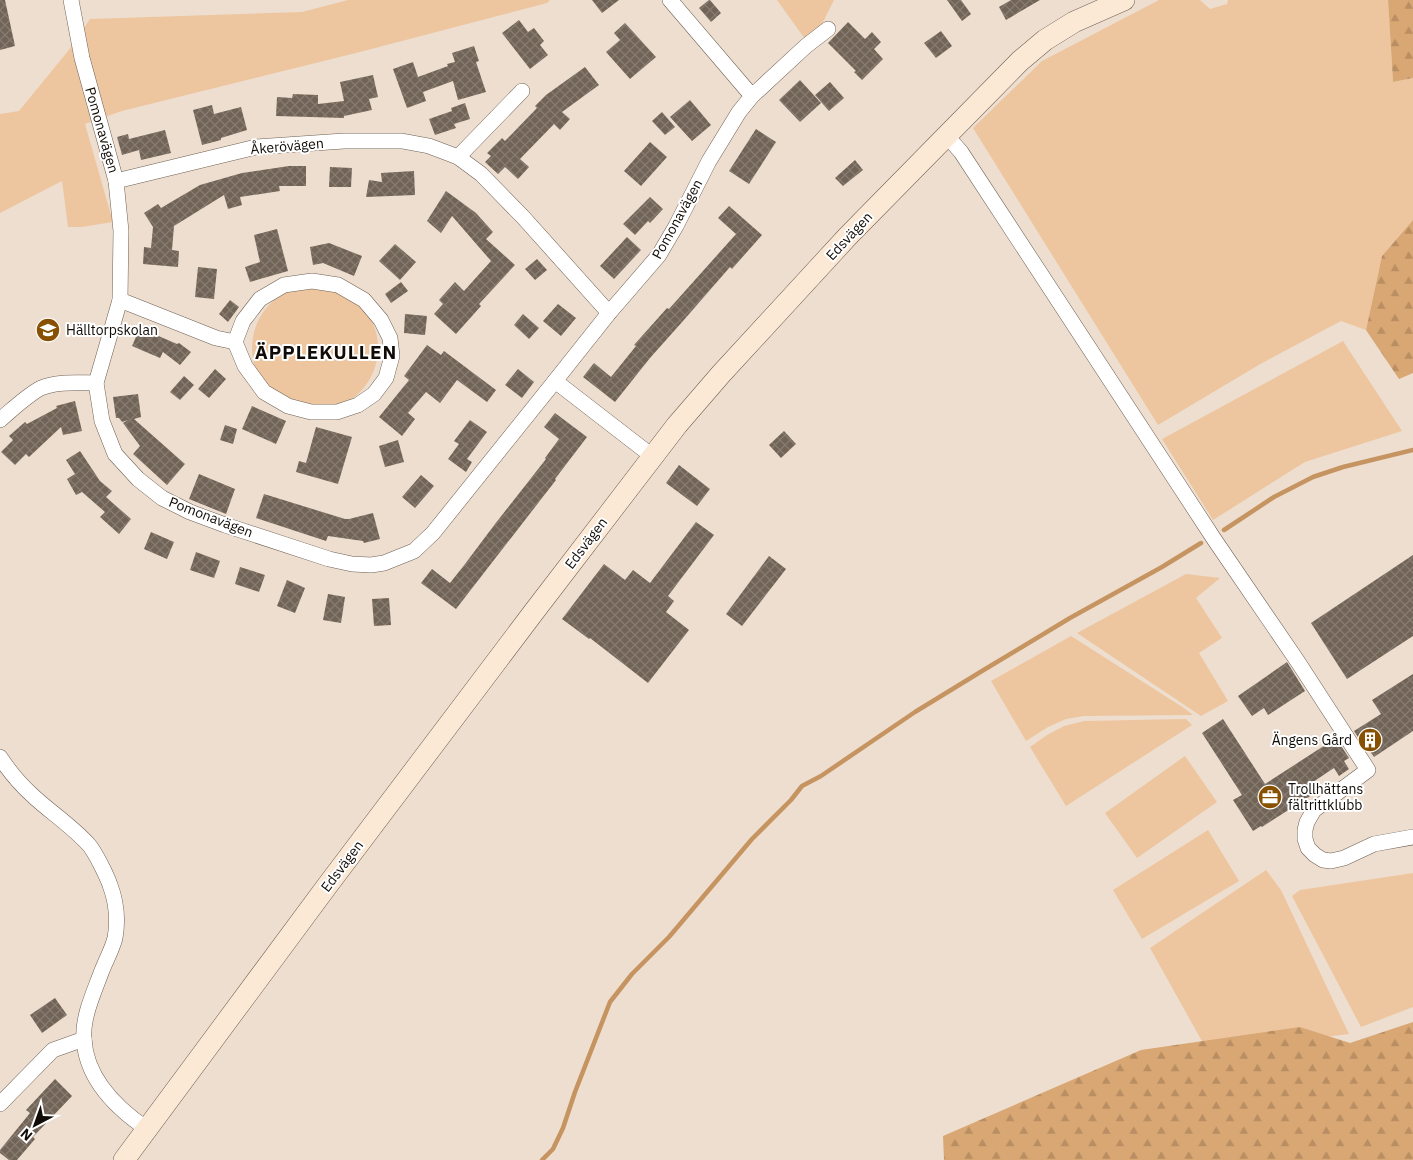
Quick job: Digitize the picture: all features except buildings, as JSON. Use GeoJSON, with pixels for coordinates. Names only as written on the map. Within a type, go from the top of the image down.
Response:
{"type":"FeatureCollection","features":[{"type":"Feature","properties":{"kind":"street","name":"Pomonavägen"},"geometry":{"type":"LineString","coordinates":[[71,0],[82,58],[116,181],[121,231],[120,300],[96,382],[102,422],[115,454],[138,479],[162,498],[190,512],[330,558],[352,564],[371,565],[414,551],[433,533],[609,313],[659,255],[709,161],[739,112],[752,96],[806,46],[828,29]]}},
{"type":"Feature","properties":{"kind":"street"},"geometry":{"type":"LineString","coordinates":[[670,0],[752,96]]}},
{"type":"Feature","properties":{"kind":"street","name":"Edsvägen"},"geometry":{"type":"LineString","coordinates":[[124,1160],[327,886],[652,456],[721,374],[848,236],[1020,61],[1045,40],[1074,22],[1124,0]]}},
{"type":"Feature","properties":{"kind":"street"},"geometry":{"type":"LineString","coordinates":[[458,157],[522,91]]}},
{"type":"Feature","properties":{"kind":"street"},"geometry":{"type":"LineString","coordinates":[[946,135],[962,152],[1214,539],[1298,662],[1368,770],[1314,810],[1305,830],[1308,848],[1323,860],[1330,861],[1344,858],[1374,844],[1413,837]]}},
{"type":"Feature","properties":{"kind":"street","name":"Åkerövägen"},"geometry":{"type":"LineString","coordinates":[[116,181],[256,147],[344,141],[402,141],[430,146],[458,157],[481,174],[523,217],[609,313]]}},
{"type":"Feature","properties":{"kind":"street"},"geometry":{"type":"LineString","coordinates":[[312,281],[338,285],[364,300],[381,320],[390,338],[392,356],[386,378],[374,394],[358,405],[337,412],[311,412],[288,406],[264,392],[245,366],[235,342],[242,321],[260,299],[284,286],[312,281]]}},
{"type":"Feature","properties":{"kind":"street"},"geometry":{"type":"LineString","coordinates":[[120,300],[216,338],[235,342]]}},
{"type":"Feature","properties":{"kind":"street"},"geometry":{"type":"LineString","coordinates":[[555,381],[652,456]]}},
{"type":"Feature","properties":{"kind":"street"},"geometry":{"type":"LineString","coordinates":[[0,420],[30,395],[42,388],[66,383],[96,382]]}},
{"type":"Feature","properties":{"kind":"street"},"geometry":{"type":"LineString","coordinates":[[0,757],[32,795],[71,827],[90,846],[110,885],[117,916],[114,938],[92,997],[85,1024],[84,1039],[90,1068],[103,1090],[120,1108],[146,1129]]}},
{"type":"Feature","properties":{"kind":"street"},"geometry":{"type":"LineString","coordinates":[[0,1104],[53,1050],[84,1039]]}},
{"type":"Feature","properties":{"kind":"shaded area"},"geometry":{"type":"Polygon","coordinates":[[[348,0],[550,0],[547,3],[356,53],[122,111],[85,124],[113,222],[82,227],[68,227],[62,181],[0,213],[0,114],[19,111],[68,51],[90,19],[302,12],[348,0]]]}},
{"type":"Feature","properties":{"kind":"shaded area"},"geometry":{"type":"Polygon","coordinates":[[[777,0],[834,0],[819,30],[805,39],[777,0]]]}},
{"type":"Feature","properties":{"kind":"shaded area"},"geometry":{"type":"Polygon","coordinates":[[[1159,0],[1200,0],[1210,9],[1227,4],[1228,0],[1388,0],[1393,82],[1413,78],[1413,220],[1382,256],[1366,330],[1341,321],[1262,363],[1158,425],[973,128],[1042,61],[1159,0]]]}},
{"type":"Feature","properties":{"kind":"shaded area"},"geometry":{"type":"Polygon","coordinates":[[[315,285],[339,290],[359,304],[373,324],[378,348],[373,372],[359,392],[339,406],[315,411],[291,406],[271,392],[257,372],[252,348],[257,324],[271,304],[291,290],[315,285]]]}},
{"type":"Feature","properties":{"kind":"shaded area"},"geometry":{"type":"Polygon","coordinates":[[[1343,341],[1402,431],[1305,462],[1213,520],[1162,439],[1343,341]]]}},
{"type":"Feature","properties":{"kind":"shaded area"},"geometry":{"type":"Polygon","coordinates":[[[1186,574],[1220,578],[1196,598],[1222,638],[1199,653],[1228,701],[1201,716],[1077,633],[1186,574]]]}},
{"type":"Feature","properties":{"kind":"shaded area"},"geometry":{"type":"Polygon","coordinates":[[[1071,636],[1193,715],[1084,716],[1066,719],[1048,727],[1026,741],[991,681],[1071,636]]]}},
{"type":"Feature","properties":{"kind":"shaded area"},"geometry":{"type":"Polygon","coordinates":[[[1186,719],[1192,725],[1066,806],[1030,747],[1064,726],[1084,721],[1186,719]]]}},
{"type":"Feature","properties":{"kind":"shaded area"},"geometry":{"type":"Polygon","coordinates":[[[1185,756],[1217,802],[1137,858],[1105,813],[1185,756]]]}},
{"type":"Feature","properties":{"kind":"shaded area"},"geometry":{"type":"Polygon","coordinates":[[[1208,830],[1239,881],[1142,939],[1113,890],[1208,830]]]}},
{"type":"Feature","properties":{"kind":"shaded area"},"geometry":{"type":"Polygon","coordinates":[[[1266,870],[1281,890],[1349,1034],[1208,1052],[1150,948],[1266,870]]]}},
{"type":"Feature","properties":{"kind":"shaded area"},"geometry":{"type":"Polygon","coordinates":[[[1413,873],[1413,1007],[1361,1027],[1292,896],[1300,890],[1413,873]]]}},
{"type":"Feature","properties":{"kind":"green space"},"geometry":{"type":"Polygon","coordinates":[[[1388,0],[1413,0],[1413,78],[1393,82],[1388,0]]]}},
{"type":"Feature","properties":{"kind":"green space"},"geometry":{"type":"Polygon","coordinates":[[[1413,220],[1413,373],[1399,379],[1366,330],[1382,256],[1413,220]]]}},
{"type":"Feature","properties":{"kind":"green space"},"geometry":{"type":"Polygon","coordinates":[[[1413,1022],[1413,1160],[944,1160],[943,1136],[1141,1050],[1300,1027],[1350,1043],[1413,1022]]]}},
{"type":"Feature","properties":{"kind":"waterway"},"geometry":{"type":"LineString","coordinates":[[1224,530],[1274,497],[1313,477],[1343,467],[1413,450]]}},
{"type":"Feature","properties":{"kind":"waterway"},"geometry":{"type":"LineString","coordinates":[[542,1160],[553,1149],[563,1128],[610,1002],[632,974],[669,937],[752,839],[791,800],[802,786],[821,776],[915,712],[982,671],[1201,543]]}},
{"type":"Feature","properties":{"kind":"place","name":"Hälltorpskolan"},"geometry":{"type":"Point","coordinates":[48,330]}},
{"type":"Feature","properties":{"kind":"place","name":"Ängens Gård"},"geometry":{"type":"Point","coordinates":[1370,740]}},
{"type":"Feature","properties":{"kind":"place","name":"Trollhättans fältrittklubb"},"geometry":{"type":"Point","coordinates":[1270,797]}},
{"type":"Feature","properties":{"kind":"district","name":"ÄPPLEKULLEN"},"geometry":{"type":"Point","coordinates":[326,352]}}]}
